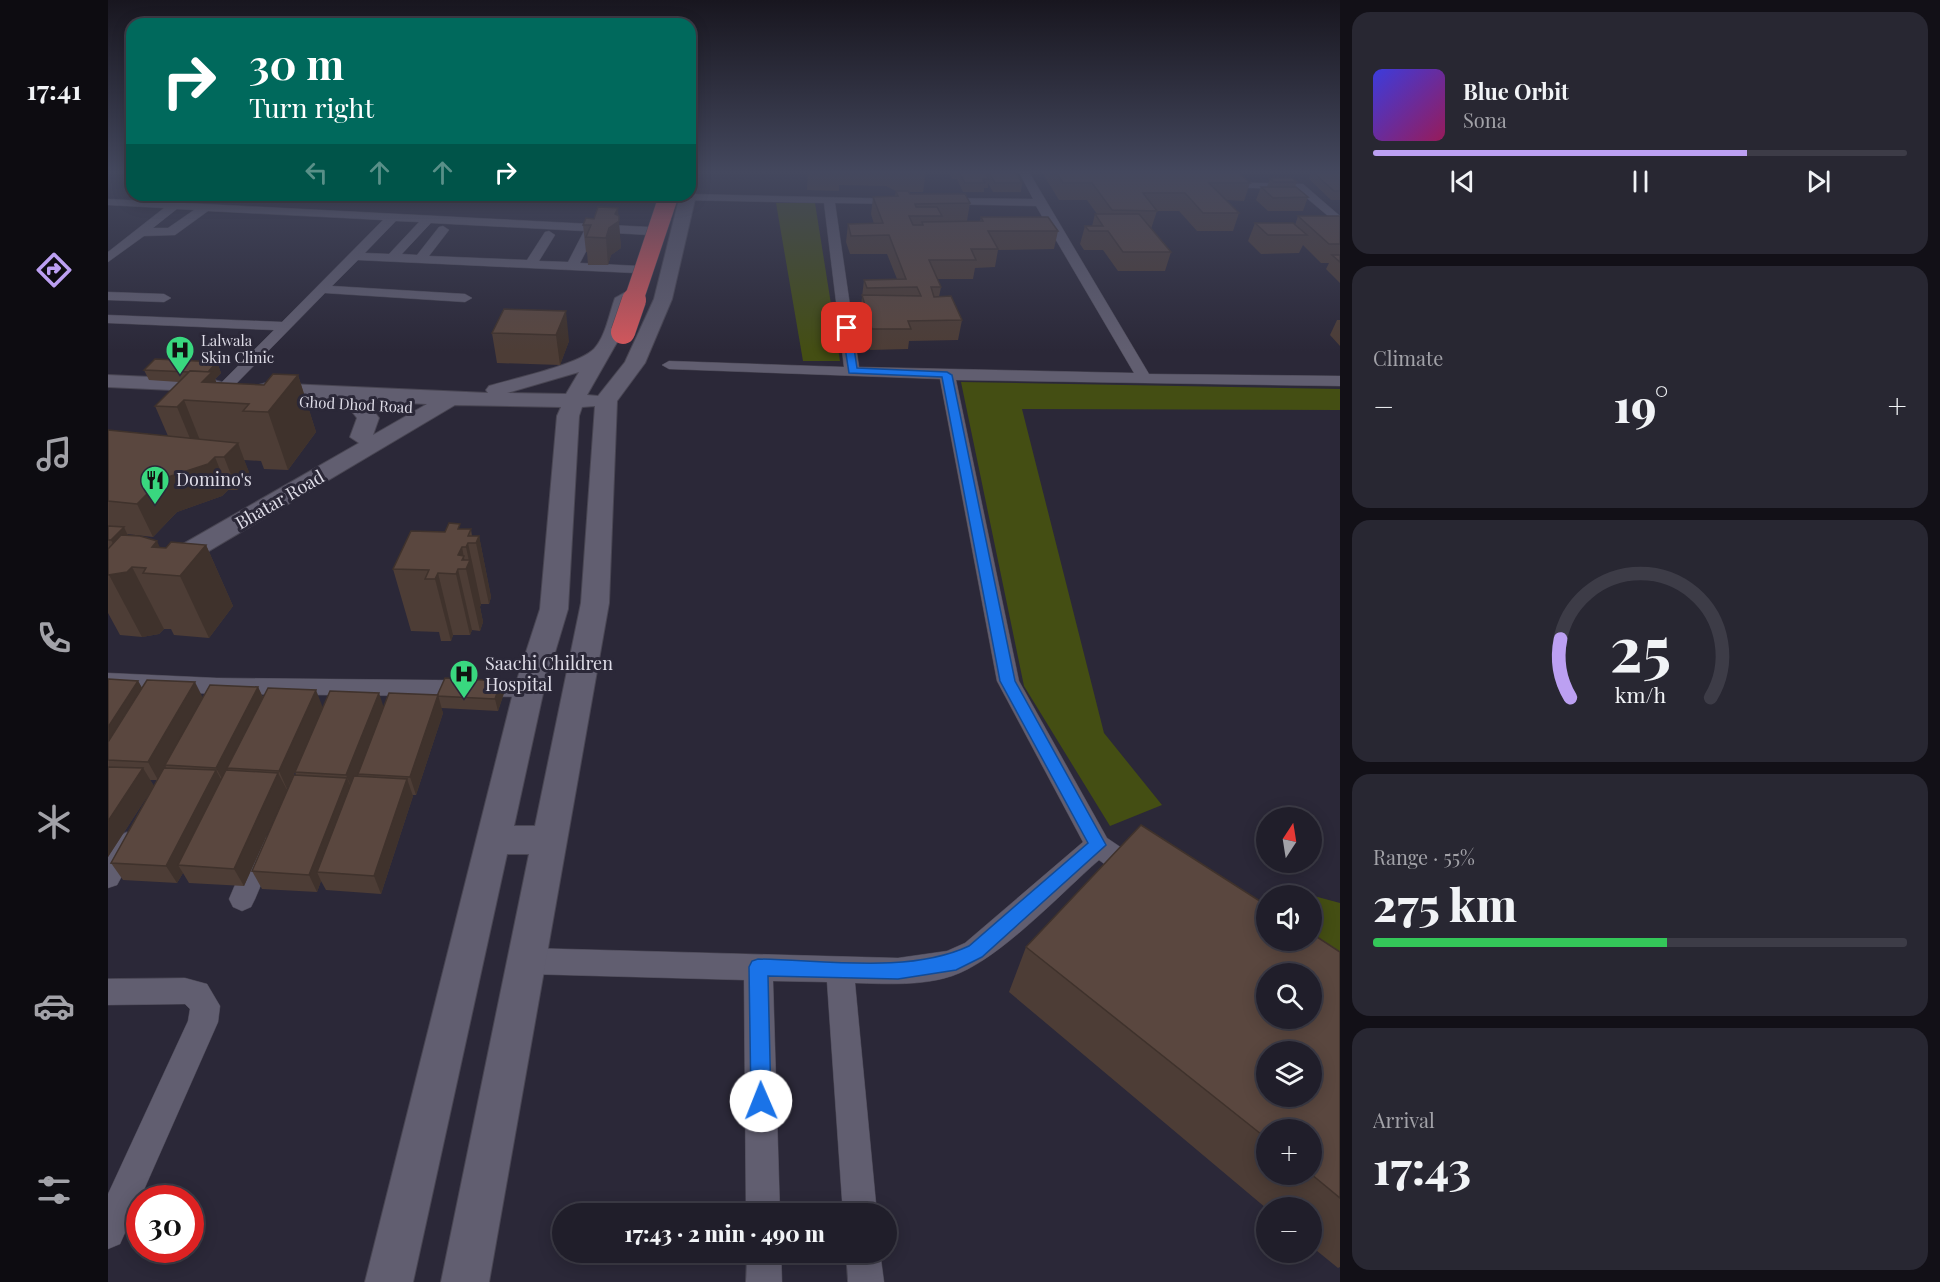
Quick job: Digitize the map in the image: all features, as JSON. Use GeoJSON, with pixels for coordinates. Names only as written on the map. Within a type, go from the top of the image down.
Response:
{"type":"FeatureCollection","features":[{"type":"Feature","properties":{"kind":"highway"},"geometry":{"type":"LineString","coordinates":[[623,332],[661,232]]}},
{"type":"Feature","properties":{"kind":"street"},"geometry":{"type":"LineString","coordinates":[[108,258],[141,232],[171,232]]}},
{"type":"Feature","properties":{"kind":"street"},"geometry":{"type":"LineString","coordinates":[[238,395],[286,326],[379,232]]}},
{"type":"Feature","properties":{"kind":"street"},"geometry":{"type":"LineString","coordinates":[[376,292],[417,232]]}},
{"type":"Feature","properties":{"kind":"street"},"geometry":{"type":"LineString","coordinates":[[420,259],[442,232]]}},
{"type":"Feature","properties":{"kind":"street"},"geometry":{"type":"LineString","coordinates":[[482,232],[549,235],[625,232]]}},
{"type":"Feature","properties":{"kind":"street"},"geometry":{"type":"LineString","coordinates":[[565,232],[590,233]]}},
{"type":"Feature","properties":{"kind":"street"},"geometry":{"type":"LineString","coordinates":[[389,1282],[529,689],[554,609],[571,408],[597,356],[609,341],[649,232]]}},
{"type":"Feature","properties":{"kind":"street"},"geometry":{"type":"LineString","coordinates":[[465,1282],[595,603],[605,409],[635,363],[663,299],[672,232]]}},
{"type":"Feature","properties":{"kind":"street"},"geometry":{"type":"LineString","coordinates":[[833,232],[852,371]]}},
{"type":"Feature","properties":{"kind":"street"},"geometry":{"type":"LineString","coordinates":[[1057,232],[1143,376]]}},
{"type":"Feature","properties":{"kind":"street"},"geometry":{"type":"LineString","coordinates":[[572,266],[590,233]]}},
{"type":"Feature","properties":{"kind":"street"},"geometry":{"type":"LineString","coordinates":[[531,264],[549,235]]}},
{"type":"Feature","properties":{"kind":"street"},"geometry":{"type":"LineString","coordinates":[[355,256],[635,269]]}},
{"type":"Feature","properties":{"kind":"street"},"geometry":{"type":"LineString","coordinates":[[322,289],[465,298]]}},
{"type":"Feature","properties":{"kind":"street"},"geometry":{"type":"LineString","coordinates":[[108,296],[164,298]]}},
{"type":"Feature","properties":{"kind":"street"},"geometry":{"type":"LineString","coordinates":[[108,319],[286,326]]}},
{"type":"Feature","properties":{"kind":"street","name":"Bhatar Road"},"geometry":{"type":"LineString","coordinates":[[108,599],[386,436],[435,402],[568,369],[597,356]]}},
{"type":"Feature","properties":{"kind":"street"},"geometry":{"type":"LineString","coordinates":[[669,365],[947,375],[1143,376],[1340,381]]}},
{"type":"Feature","properties":{"kind":"street"},"geometry":{"type":"LineString","coordinates":[[947,375],[1008,681],[1098,845],[1155,886]]}},
{"type":"Feature","properties":{"kind":"street"},"geometry":{"type":"LineString","coordinates":[[108,381],[238,395],[571,408]]}},
{"type":"Feature","properties":{"kind":"street","name":"Ghod Dhod Road"},"geometry":{"type":"LineString","coordinates":[[108,391],[238,395],[358,405],[435,402],[489,412],[571,408],[605,409]]}},
{"type":"Feature","properties":{"kind":"street"},"geometry":{"type":"LineString","coordinates":[[108,576],[361,437],[435,402]]}},
{"type":"Feature","properties":{"kind":"street"},"geometry":{"type":"LineString","coordinates":[[358,405],[368,418],[361,437]]}},
{"type":"Feature","properties":{"kind":"street"},"geometry":{"type":"LineString","coordinates":[[386,436],[438,419],[489,412]]}},
{"type":"Feature","properties":{"kind":"street"},"geometry":{"type":"LineString","coordinates":[[563,484],[601,483]]}},
{"type":"Feature","properties":{"kind":"street"},"geometry":{"type":"LineString","coordinates":[[108,681],[211,696],[329,698],[529,689]]}},
{"type":"Feature","properties":{"kind":"street"},"geometry":{"type":"LineString","coordinates":[[242,899],[274,825]]}},
{"type":"Feature","properties":{"kind":"street"},"geometry":{"type":"LineString","coordinates":[[108,877],[137,827]]}},
{"type":"Feature","properties":{"kind":"street"},"geometry":{"type":"LineString","coordinates":[[494,840],[550,840]]}},
{"type":"Feature","properties":{"kind":"street"},"geometry":{"type":"LineString","coordinates":[[526,961],[840,969],[923,968],[949,964],[975,951],[1098,845]]}},
{"type":"Feature","properties":{"kind":"street"},"geometry":{"type":"LineString","coordinates":[[758,967],[763,1203]]}},
{"type":"Feature","properties":{"kind":"street"},"geometry":{"type":"LineString","coordinates":[[840,969],[859,1203]]}},
{"type":"Feature","properties":{"kind":"street"},"geometry":{"type":"LineString","coordinates":[[108,992],[185,991],[197,994],[205,1006],[203,1022],[108,1232]]}},
{"type":"Feature","properties":{"kind":"street"},"geometry":{"type":"LineString","coordinates":[[764,1263],[764,1282]]}},
{"type":"Feature","properties":{"kind":"street"},"geometry":{"type":"LineString","coordinates":[[864,1263],[866,1282]]}},
{"type":"Feature","properties":{"kind":"green space"},"geometry":{"type":"Polygon","coordinates":[[[781,232],[820,232],[840,361],[803,361],[781,232]]]}},
{"type":"Feature","properties":{"kind":"green space"},"geometry":{"type":"Polygon","coordinates":[[[961,382],[1340,389],[1340,410],[1022,409],[1104,733],[1162,805],[1110,826],[1024,686],[961,382]]]}},
{"type":"Feature","properties":{"kind":"green space"},"geometry":{"type":"Polygon","coordinates":[[[1322,898],[1340,903],[1340,977],[1320,951],[1322,951],[1322,898]]]}},
{"type":"Feature","properties":{"kind":"building"},"geometry":{"type":"Polygon","coordinates":[[[588,232],[608,232],[606,238],[586,237],[588,232]]]}},
{"type":"Feature","properties":{"kind":"building"},"geometry":{"type":"Polygon","coordinates":[[[850,232],[988,232],[998,249],[971,249],[976,260],[929,260],[941,287],[931,287],[934,297],[951,296],[962,320],[908,321],[911,329],[872,329],[862,295],[921,296],[917,287],[867,288],[864,280],[906,279],[889,235],[851,236],[850,232]]]}},
{"type":"Feature","properties":{"kind":"building"},"geometry":{"type":"Polygon","coordinates":[[[1109,232],[1154,232],[1171,252],[1123,252],[1109,232]]]}},
{"type":"Feature","properties":{"kind":"building"},"geometry":{"type":"Polygon","coordinates":[[[1265,232],[1303,232],[1307,235],[1268,235],[1265,232]]]}},
{"type":"Feature","properties":{"kind":"building"},"geometry":{"type":"Polygon","coordinates":[[[1316,232],[1340,232],[1340,244],[1329,244],[1316,232]]]}},
{"type":"Feature","properties":{"kind":"building"},"geometry":{"type":"Polygon","coordinates":[[[1332,255],[1340,255],[1340,262],[1332,255]]]}},
{"type":"Feature","properties":{"kind":"building"},"geometry":{"type":"Polygon","coordinates":[[[504,309],[566,311],[556,335],[492,333],[504,309]]]}},
{"type":"Feature","properties":{"kind":"building"},"geometry":{"type":"Polygon","coordinates":[[[155,359],[217,362],[208,372],[144,370],[155,359]]]}},
{"type":"Feature","properties":{"kind":"building"},"geometry":{"type":"Polygon","coordinates":[[[190,371],[212,372],[202,382],[264,385],[273,374],[298,375],[268,412],[243,411],[249,404],[184,400],[177,407],[155,406],[190,371]]]}},
{"type":"Feature","properties":{"kind":"building"},"geometry":{"type":"Polygon","coordinates":[[[108,430],[238,443],[224,457],[215,457],[208,464],[162,479],[137,504],[108,501],[108,430]]]}},
{"type":"Feature","properties":{"kind":"building"},"geometry":{"type":"Polygon","coordinates":[[[449,523],[460,524],[458,529],[471,529],[468,536],[479,536],[476,543],[468,543],[466,547],[462,547],[458,555],[464,556],[462,560],[470,560],[466,569],[458,569],[456,574],[438,573],[435,579],[425,579],[429,570],[393,569],[411,531],[445,532],[449,523]]]}},
{"type":"Feature","properties":{"kind":"building"},"geometry":{"type":"Polygon","coordinates":[[[108,526],[124,527],[111,540],[108,540],[108,526]]]}},
{"type":"Feature","properties":{"kind":"building"},"geometry":{"type":"Polygon","coordinates":[[[121,535],[140,536],[157,541],[152,547],[166,548],[171,542],[206,545],[180,576],[143,573],[146,568],[132,567],[127,572],[108,575],[108,549],[121,535]]]}},
{"type":"Feature","properties":{"kind":"building"},"geometry":{"type":"Polygon","coordinates":[[[445,678],[501,681],[495,699],[437,696],[445,678]]]}},
{"type":"Feature","properties":{"kind":"building"},"geometry":{"type":"Polygon","coordinates":[[[108,679],[138,681],[108,727],[108,679]]]}},
{"type":"Feature","properties":{"kind":"building"},"geometry":{"type":"Polygon","coordinates":[[[147,680],[195,682],[148,762],[108,760],[108,742],[147,680]]]}},
{"type":"Feature","properties":{"kind":"building"},"geometry":{"type":"Polygon","coordinates":[[[210,685],[258,687],[216,768],[165,765],[210,685]]]}},
{"type":"Feature","properties":{"kind":"building"},"geometry":{"type":"Polygon","coordinates":[[[268,688],[316,690],[279,771],[227,768],[268,688]]]}},
{"type":"Feature","properties":{"kind":"building"},"geometry":{"type":"Polygon","coordinates":[[[330,691],[379,693],[346,775],[295,772],[330,691]]]}},
{"type":"Feature","properties":{"kind":"building"},"geometry":{"type":"Polygon","coordinates":[[[389,693],[438,695],[410,777],[358,774],[389,693]]]}},
{"type":"Feature","properties":{"kind":"building"},"geometry":{"type":"Polygon","coordinates":[[[108,767],[143,768],[108,821],[108,767]]]}},
{"type":"Feature","properties":{"kind":"building"},"geometry":{"type":"Polygon","coordinates":[[[164,768],[216,770],[166,866],[111,863],[164,768]]]}},
{"type":"Feature","properties":{"kind":"building"},"geometry":{"type":"Polygon","coordinates":[[[226,770],[278,773],[234,869],[178,865],[226,770]]]}},
{"type":"Feature","properties":{"kind":"building"},"geometry":{"type":"Polygon","coordinates":[[[294,775],[347,778],[309,875],[252,871],[294,775]]]}},
{"type":"Feature","properties":{"kind":"building"},"geometry":{"type":"Polygon","coordinates":[[[354,776],[407,779],[374,876],[317,872],[354,776]]]}},
{"type":"Feature","properties":{"kind":"building"},"geometry":{"type":"Polygon","coordinates":[[[1141,825],[1256,899],[1256,951],[1322,951],[1322,940],[1340,952],[1340,1198],[1322,1183],[1322,1119],[1256,1119],[1256,1130],[1026,947],[1141,825]]]}},
{"type":"Feature","properties":{"kind":"place","name":"Lalwala Skin Clinic"},"geometry":{"type":"Point","coordinates":[180,376]}},
{"type":"Feature","properties":{"kind":"place","name":"Domino's"},"geometry":{"type":"Point","coordinates":[155,506]}},
{"type":"Feature","properties":{"kind":"place","name":"Saachi Children Hospital"},"geometry":{"type":"Point","coordinates":[464,700]}},
{"type":"Feature","properties":{"kind":"route"},"geometry":{"type":"LineString","coordinates":[[761,1101],[758,967],[898,971],[949,964],[975,951],[1018,911],[1098,845],[1008,681],[947,375],[852,371],[847,328]]}}]}
